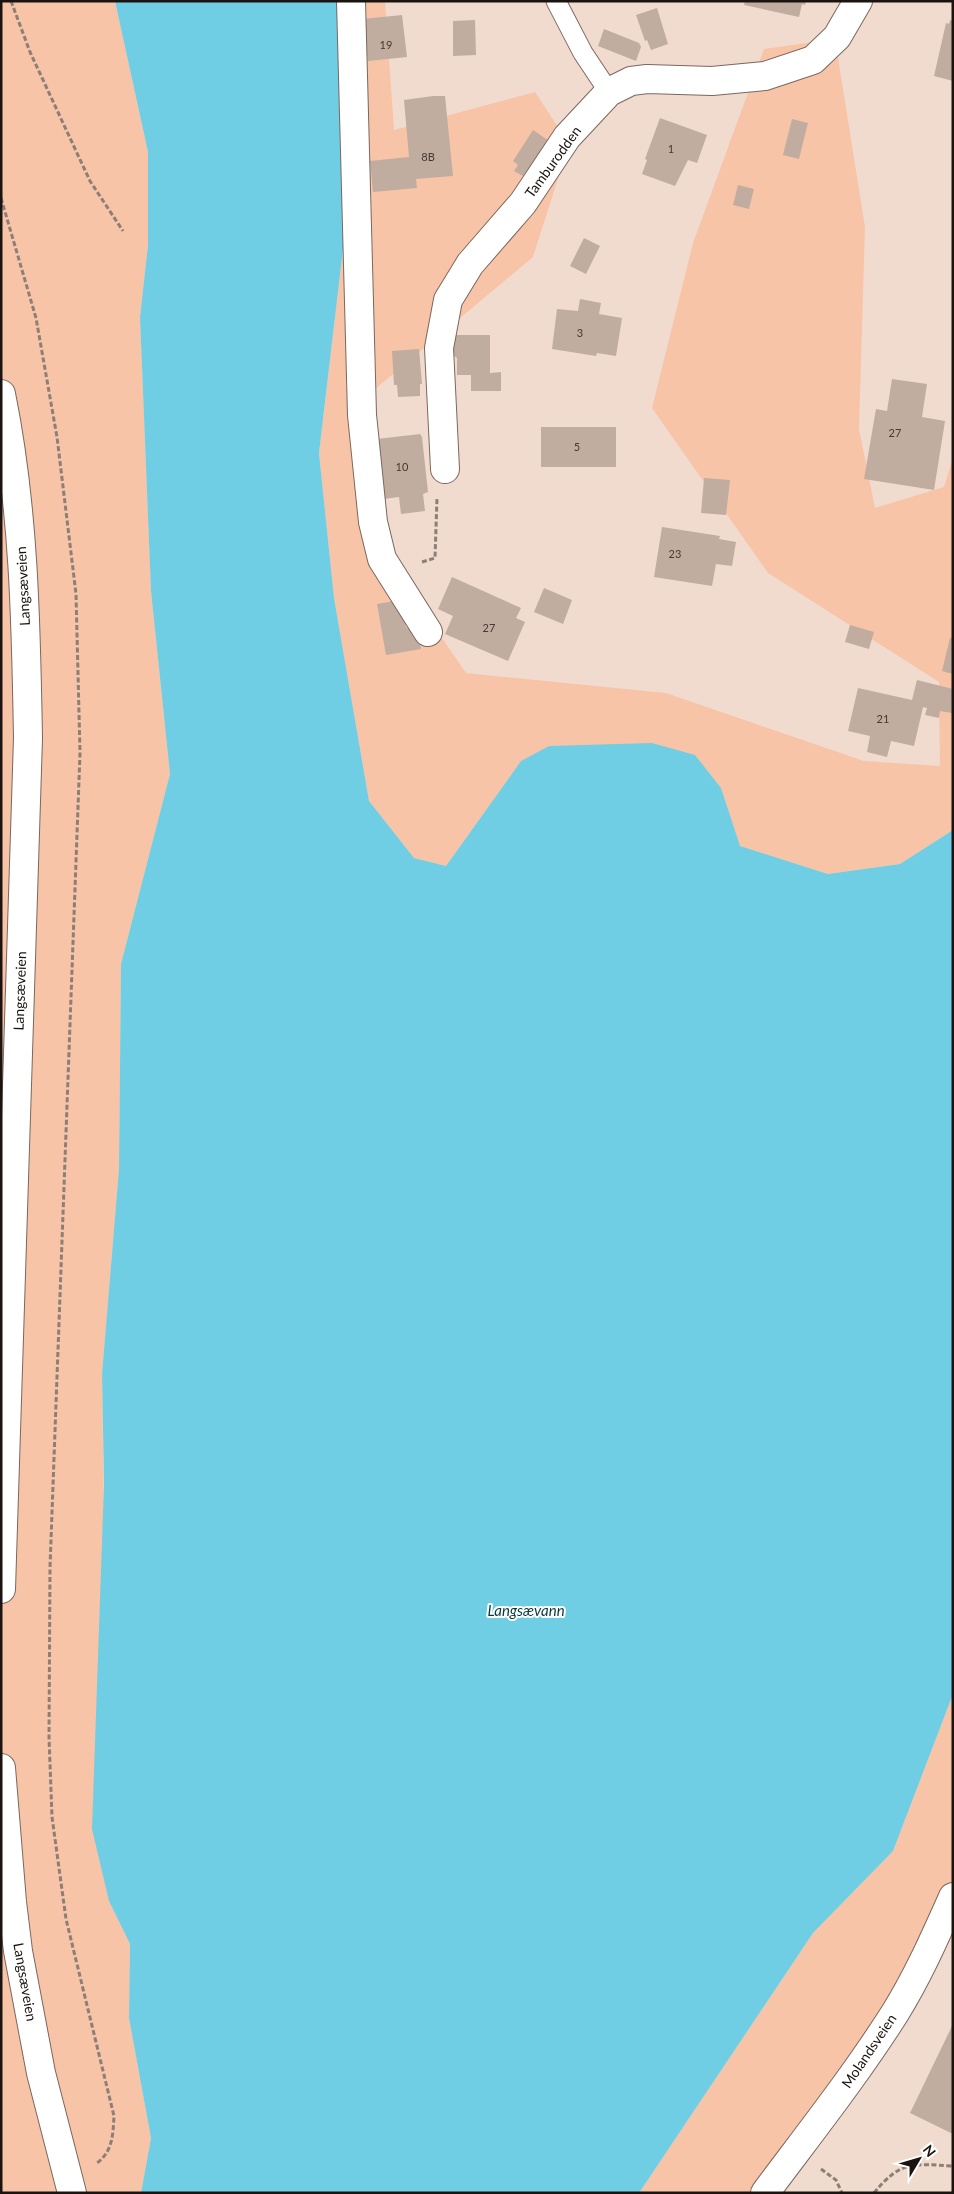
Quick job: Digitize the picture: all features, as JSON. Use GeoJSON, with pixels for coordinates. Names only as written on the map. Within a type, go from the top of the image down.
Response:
{"type":"FeatureCollection","features":[{"type":"Feature","properties":{"kind":"main road"},"geometry":{"type":"LineString","coordinates":[[351,1],[362,415],[373,522],[382,559],[428,632]]}},
{"type":"Feature","properties":{"kind":"main road","name":"Tamburodden"},"geometry":{"type":"LineString","coordinates":[[445,469],[439,348],[448,300],[470,264],[523,203],[567,137],[609,92],[631,81],[646,79],[712,81],[765,76],[813,60],[837,37],[858,1]]}},
{"type":"Feature","properties":{"kind":"main road","name":"Langsæveien"},"geometry":{"type":"LineString","coordinates":[[1,394],[8,425],[19,512],[26,617],[28,738],[1,1589]]}},
{"type":"Feature","properties":{"kind":"main road","name":"Langsæveien"},"geometry":{"type":"LineString","coordinates":[[1,1768],[12,1902],[18,1950],[41,2072],[72,2193]]}},
{"type":"Feature","properties":{"kind":"main road","name":"Molandsveien"},"geometry":{"type":"LineString","coordinates":[[765,2193],[859,2068],[896,2012],[928,1953],[953,1897]]}},
{"type":"Feature","properties":{"kind":"lane"},"geometry":{"type":"LineString","coordinates":[[556,1],[584,53],[609,92]]}},
{"type":"Feature","properties":{"kind":"path"},"geometry":{"type":"LineString","coordinates":[[11,1],[30,52],[90,181],[123,231]]}},
{"type":"Feature","properties":{"kind":"path"},"geometry":{"type":"LineString","coordinates":[[1,198],[36,318],[57,437],[76,594],[80,753],[50,1567],[49,1737],[52,1817],[66,1919],[114,2116],[113,2141],[103,2159],[91,2168]]}},
{"type":"Feature","properties":{"kind":"path"},"geometry":{"type":"LineString","coordinates":[[392,574],[399,569],[435,558],[437,499],[445,469]]}},
{"type":"Feature","properties":{"kind":"path"},"geometry":{"type":"LineString","coordinates":[[874,2193],[888,2176],[912,2164],[953,2166]]}},
{"type":"Feature","properties":{"kind":"shaded area"},"geometry":{"type":"Polygon","coordinates":[[[1,1],[115,1],[148,152],[148,245],[140,317],[151,591],[170,774],[121,964],[119,1169],[102,1374],[109,1901],[130,1944],[129,2018],[151,2138],[141,2193],[1,2193],[1,1]]]}},
{"type":"Feature","properties":{"kind":"shaded area"},"geometry":{"type":"Polygon","coordinates":[[[346,1],[385,1],[394,130],[535,92],[569,144],[533,257],[374,390],[381,549],[466,673],[666,693],[864,761],[940,766],[939,682],[768,573],[652,408],[693,243],[764,49],[835,39],[865,227],[859,429],[875,508],[944,487],[953,458],[953,830],[900,864],[828,874],[739,846],[721,788],[521,761],[446,866],[414,858],[369,801],[334,598],[319,453],[343,249],[349,40],[346,1]]]}},
{"type":"Feature","properties":{"kind":"shaded area"},"geometry":{"type":"Polygon","coordinates":[[[953,1694],[953,1896],[770,2193],[639,2193],[813,1933],[893,1851],[953,1694]]]}},
{"type":"Feature","properties":{"kind":"water","name":"Langsævann"},"geometry":{"type":"Polygon","coordinates":[[[115,1],[346,1],[349,40],[343,249],[319,453],[334,598],[369,801],[414,858],[446,866],[521,761],[549,746],[652,743],[695,755],[721,788],[740,846],[828,874],[900,864],[953,830],[953,1694],[893,1851],[813,1933],[639,2193],[141,2193],[151,2138],[129,2018],[130,1944],[109,1901],[92,1829],[104,1484],[102,1374],[119,1169],[121,964],[170,774],[151,591],[140,317],[148,245],[148,152],[115,1]]]}},
{"type":"Feature","properties":{"kind":"building"},"geometry":{"type":"Polygon","coordinates":[[[745,1],[806,1],[805,5],[802,4],[799,17],[744,5],[745,1]]]}},
{"type":"Feature","properties":{"kind":"building"},"geometry":{"type":"Polygon","coordinates":[[[657,8],[668,44],[651,50],[647,40],[645,41],[636,15],[657,8]]]}},
{"type":"Feature","properties":{"kind":"building"},"geometry":{"type":"Polygon","coordinates":[[[402,15],[407,57],[368,61],[363,19],[402,15]]]}},
{"type":"Feature","properties":{"kind":"building"},"geometry":{"type":"Polygon","coordinates":[[[475,20],[476,55],[453,56],[453,21],[475,20]]]}},
{"type":"Feature","properties":{"kind":"building"},"geometry":{"type":"Polygon","coordinates":[[[950,20],[953,21],[953,81],[934,76],[946,23],[949,24],[950,20]]]}},
{"type":"Feature","properties":{"kind":"building"},"geometry":{"type":"Polygon","coordinates":[[[604,29],[639,43],[641,47],[636,61],[598,46],[604,29]]]}},
{"type":"Feature","properties":{"kind":"building"},"geometry":{"type":"Polygon","coordinates":[[[445,96],[453,176],[416,179],[417,188],[373,192],[370,161],[409,157],[404,100],[445,96]]]}},
{"type":"Feature","properties":{"kind":"building"},"geometry":{"type":"Polygon","coordinates":[[[660,118],[707,135],[697,163],[688,160],[675,186],[642,174],[647,160],[645,159],[660,118]]]}},
{"type":"Feature","properties":{"kind":"building"},"geometry":{"type":"Polygon","coordinates":[[[792,119],[808,123],[799,159],[783,155],[792,119]]]}},
{"type":"Feature","properties":{"kind":"building"},"geometry":{"type":"Polygon","coordinates":[[[533,130],[552,143],[533,174],[527,170],[523,176],[514,171],[518,165],[513,161],[533,130]]]}},
{"type":"Feature","properties":{"kind":"building"},"geometry":{"type":"Polygon","coordinates":[[[738,185],[754,189],[749,209],[733,205],[738,185]]]}},
{"type":"Feature","properties":{"kind":"building"},"geometry":{"type":"Polygon","coordinates":[[[584,238],[600,246],[586,274],[570,266],[584,238]]]}},
{"type":"Feature","properties":{"kind":"building"},"geometry":{"type":"Polygon","coordinates":[[[580,299],[601,303],[599,314],[622,318],[616,356],[597,353],[596,356],[552,349],[557,309],[578,311],[580,299]]]}},
{"type":"Feature","properties":{"kind":"building"},"geometry":{"type":"Polygon","coordinates":[[[449,335],[490,335],[490,373],[501,372],[501,391],[471,391],[471,375],[457,375],[457,358],[449,352],[449,335]]]}},
{"type":"Feature","properties":{"kind":"building"},"geometry":{"type":"Polygon","coordinates":[[[419,349],[422,384],[420,384],[420,396],[398,397],[397,385],[394,385],[392,351],[419,349]]]}},
{"type":"Feature","properties":{"kind":"building"},"geometry":{"type":"Polygon","coordinates":[[[892,379],[927,384],[922,417],[945,421],[934,490],[864,479],[876,409],[887,411],[892,379]]]}},
{"type":"Feature","properties":{"kind":"building"},"geometry":{"type":"Polygon","coordinates":[[[541,427],[616,427],[616,467],[541,467],[541,427]]]}},
{"type":"Feature","properties":{"kind":"building"},"geometry":{"type":"Polygon","coordinates":[[[420,434],[422,437],[428,492],[423,494],[425,511],[401,514],[399,497],[384,499],[377,439],[420,434]]]}},
{"type":"Feature","properties":{"kind":"building"},"geometry":{"type":"Polygon","coordinates":[[[704,478],[730,480],[726,515],[701,513],[704,478]]]}},
{"type":"Feature","properties":{"kind":"building"},"geometry":{"type":"Polygon","coordinates":[[[662,527],[720,536],[719,539],[736,542],[732,566],[716,564],[712,586],[654,577],[662,527]]]}},
{"type":"Feature","properties":{"kind":"building"},"geometry":{"type":"Polygon","coordinates":[[[452,577],[521,608],[516,618],[525,622],[508,661],[445,634],[453,616],[438,609],[452,577]]]}},
{"type":"Feature","properties":{"kind":"building"},"geometry":{"type":"Polygon","coordinates":[[[544,588],[572,600],[563,624],[534,612],[544,588]]]}},
{"type":"Feature","properties":{"kind":"building"},"geometry":{"type":"Polygon","coordinates":[[[401,600],[406,628],[417,626],[421,649],[386,655],[377,604],[401,600]]]}},
{"type":"Feature","properties":{"kind":"building"},"geometry":{"type":"Polygon","coordinates":[[[850,625],[874,632],[869,649],[845,642],[850,625]]]}},
{"type":"Feature","properties":{"kind":"building"},"geometry":{"type":"Polygon","coordinates":[[[950,638],[953,638],[953,674],[942,671],[950,638]]]}},
{"type":"Feature","properties":{"kind":"building"},"geometry":{"type":"Polygon","coordinates":[[[917,680],[953,689],[952,713],[940,711],[939,718],[925,715],[927,708],[923,707],[914,746],[891,741],[887,757],[867,752],[870,736],[848,731],[858,688],[912,700],[917,680]]]}},
{"type":"Feature","properties":{"kind":"building"},"geometry":{"type":"Polygon","coordinates":[[[953,2024],[953,2134],[910,2113],[953,2024]]]}}]}
